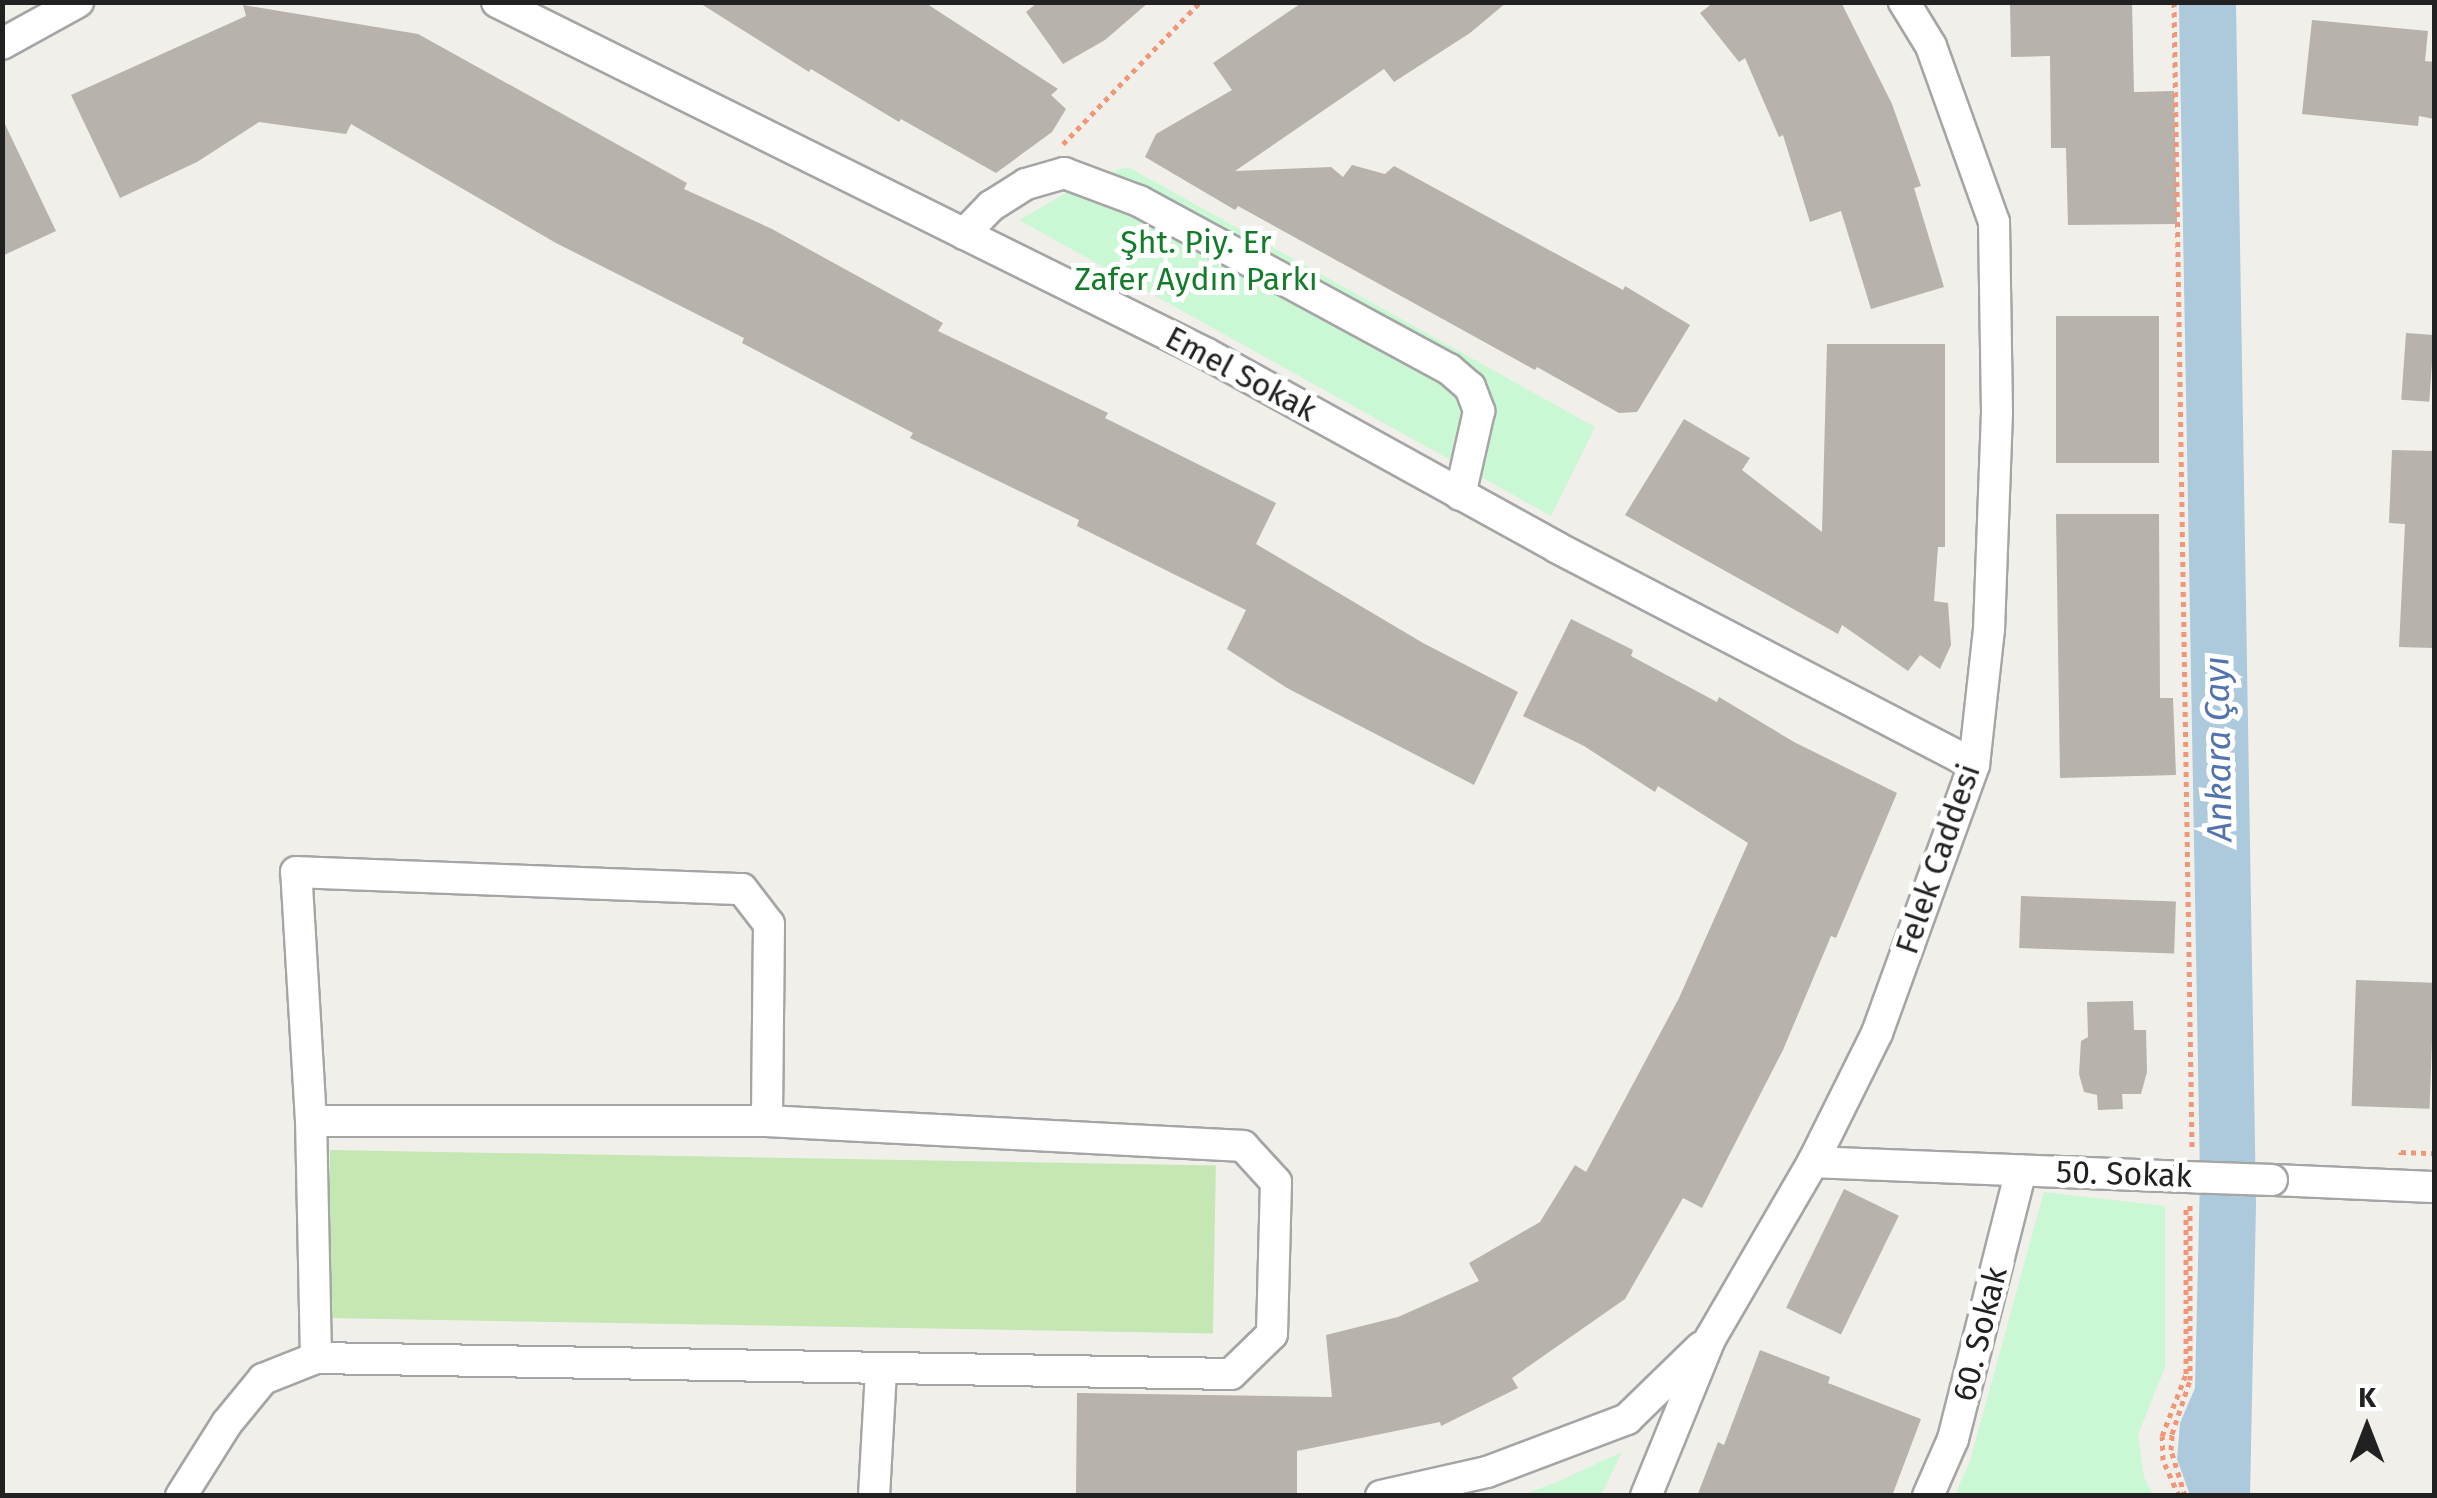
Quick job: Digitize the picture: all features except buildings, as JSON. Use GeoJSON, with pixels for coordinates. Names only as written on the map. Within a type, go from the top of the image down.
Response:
{"type":"FeatureCollection","features":[{"type":"Feature","properties":{"kind":"street"},"geometry":{"type":"LineString","coordinates":[[7,30],[78,2]]}},
{"type":"Feature","properties":{"kind":"street","name":"Emel Sokak"},"geometry":{"type":"LineString","coordinates":[[498,2],[1207,354],[1460,495],[1974,766]]}},
{"type":"Feature","properties":{"kind":"street","name":"Felek Caddesi"},"geometry":{"type":"LineString","coordinates":[[1646,1496],[1710,1339],[1813,1162],[1877,1033],[1974,766],[1990,630],[1996,413],[1994,222],[1931,46],[1904,2]]}},
{"type":"Feature","properties":{"kind":"street"},"geometry":{"type":"LineString","coordinates":[[964,234],[991,206],[1026,184],[1064,173],[1138,201],[1449,368],[1470,387],[1479,411],[1460,495]]}},
{"type":"Feature","properties":{"kind":"street"},"geometry":{"type":"LineString","coordinates":[[316,1358],[312,1121],[296,872],[742,889],[769,924],[768,1121]]}},
{"type":"Feature","properties":{"kind":"street"},"geometry":{"type":"LineString","coordinates":[[181,1496],[227,1423],[263,1379],[316,1358],[1232,1374],[1272,1334],[1276,1182],[1244,1146],[768,1121],[312,1121]]}},
{"type":"Feature","properties":{"kind":"street","name":"50. Sokak"},"geometry":{"type":"LineString","coordinates":[[1813,1162],[2021,1170],[2187,1190],[2272,1180],[2434,1187]]}},
{"type":"Feature","properties":{"kind":"street","name":"60. Sokak"},"geometry":{"type":"LineString","coordinates":[[1928,1496],[1953,1440],[2021,1170]]}},
{"type":"Feature","properties":{"kind":"street"},"geometry":{"type":"LineString","coordinates":[[1381,1496],[1488,1472],[1627,1419],[1710,1339]]}},
{"type":"Feature","properties":{"kind":"street"},"geometry":{"type":"LineString","coordinates":[[874,1496],[880,1368]]}},
{"type":"Feature","properties":{"kind":"path"},"geometry":{"type":"LineString","coordinates":[[1026,184],[1200,2]]}},
{"type":"Feature","properties":{"kind":"path"},"geometry":{"type":"LineString","coordinates":[[2174,2],[2192,1142]]}},
{"type":"Feature","properties":{"kind":"path"},"geometry":{"type":"LineString","coordinates":[[2402,1152],[2434,1153]]}},
{"type":"Feature","properties":{"kind":"path"},"geometry":{"type":"LineString","coordinates":[[2182,1496],[2171,1450],[2172,1434],[2190,1380],[2187,1190]]}},
{"type":"Feature","properties":{"kind":"path"},"geometry":{"type":"LineString","coordinates":[[2182,1496],[2164,1460],[2162,1436],[2186,1374],[2187,1190]]}},
{"type":"Feature","properties":{"kind":"green space","name":"Şht. Piy. Er Zafer Aydın Parkı"},"geometry":{"type":"Polygon","coordinates":[[[1128,167],[1595,427],[1551,516],[1019,220],[1094,177],[1128,167]]]}},
{"type":"Feature","properties":{"kind":"green space"},"geometry":{"type":"Polygon","coordinates":[[[330,1150],[1216,1165],[1213,1333],[327,1318],[330,1150]]]}},
{"type":"Feature","properties":{"kind":"green space"},"geometry":{"type":"Polygon","coordinates":[[[2044,1192],[2165,1206],[2165,1367],[2138,1435],[2144,1477],[2153,1495],[1955,1495],[1970,1461],[2044,1192]]]}},
{"type":"Feature","properties":{"kind":"green space"},"geometry":{"type":"Polygon","coordinates":[[[1622,1452],[1601,1495],[1521,1495],[1557,1482],[1622,1452]]]}},
{"type":"Feature","properties":{"kind":"water","name":"Ankara Çayı"},"geometry":{"type":"Polygon","coordinates":[[[2179,3],[2236,3],[2256,1205],[2250,1496],[2190,1495],[2177,1459],[2180,1423],[2195,1388],[2200,1177],[2179,3]]]}}]}
